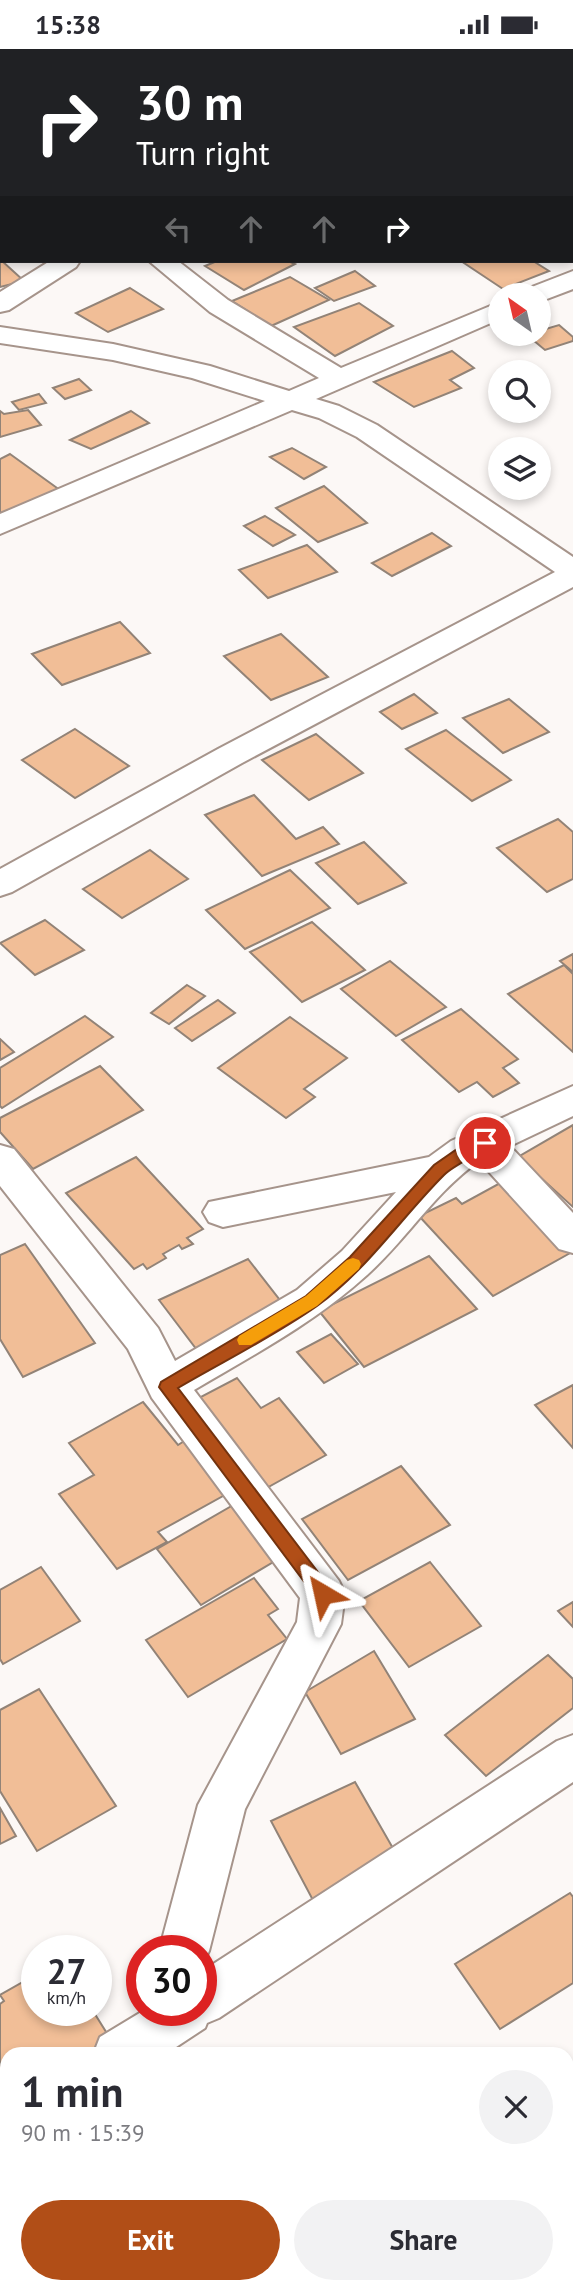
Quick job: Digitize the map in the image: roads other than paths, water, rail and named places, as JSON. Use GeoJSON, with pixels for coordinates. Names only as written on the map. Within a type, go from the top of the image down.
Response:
{"type":"FeatureCollection","features":[{"type":"Feature","properties":{"kind":"street"},"geometry":{"type":"LineString","coordinates":[[0,304],[64,263]]}},
{"type":"Feature","properties":{"kind":"street"},"geometry":{"type":"LineString","coordinates":[[165,263],[219,306],[340,379]]}},
{"type":"Feature","properties":{"kind":"street"},"geometry":{"type":"LineString","coordinates":[[551,288],[573,279]]}},
{"type":"Feature","properties":{"kind":"street"},"geometry":{"type":"LineString","coordinates":[[0,525],[488,315]]}},
{"type":"Feature","properties":{"kind":"street"},"geometry":{"type":"LineString","coordinates":[[0,335],[113,352],[200,372],[329,412],[368,431],[573,573],[230,756],[0,884]]}},
{"type":"Feature","properties":{"kind":"street"},"geometry":{"type":"LineString","coordinates":[[167,1387],[312,1301],[356,1262],[440,1169],[466,1151],[573,1100]]}},
{"type":"Feature","properties":{"kind":"street"},"geometry":{"type":"LineString","coordinates":[[485,1143],[573,1238]]}},
{"type":"Feature","properties":{"kind":"street"},"geometry":{"type":"LineString","coordinates":[[0,1159],[144,1339],[167,1387],[323,1594],[319,1624],[222,1805],[188,1935]]}},
{"type":"Feature","properties":{"kind":"street"},"geometry":{"type":"LineString","coordinates":[[223,1212],[440,1169]]}},
{"type":"Feature","properties":{"kind":"street"},"geometry":{"type":"LineString","coordinates":[[217,1988],[573,1756]]}},
{"type":"Feature","properties":{"kind":"street"},"geometry":{"type":"LineString","coordinates":[[130,2047],[160,2026]]}}]}
